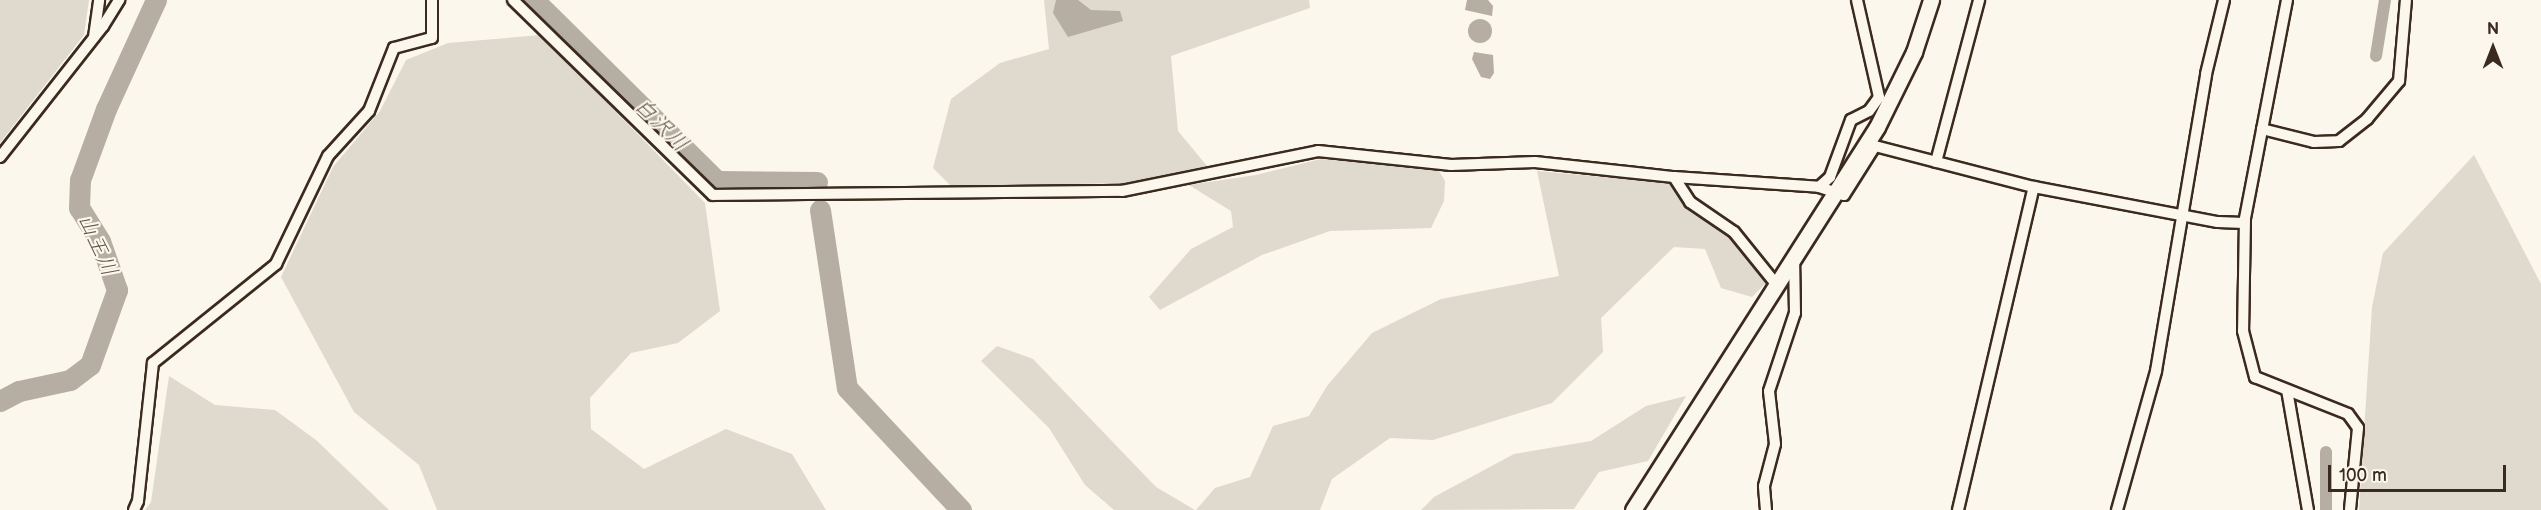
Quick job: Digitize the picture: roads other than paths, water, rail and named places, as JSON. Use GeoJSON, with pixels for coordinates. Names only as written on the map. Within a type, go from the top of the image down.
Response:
{"type":"FeatureCollection","features":[{"type":"Feature","properties":{"kind":"street"},"geometry":{"type":"LineString","coordinates":[[94,38],[99,0]]}},
{"type":"Feature","properties":{"kind":"street"},"geometry":{"type":"LineString","coordinates":[[0,157],[94,38],[119,0]]}},
{"type":"Feature","properties":{"kind":"street"},"geometry":{"type":"LineString","coordinates":[[134,510],[138,501],[153,363],[276,264],[328,156],[369,111],[394,48],[432,38],[432,0]]}},
{"type":"Feature","properties":{"kind":"street"},"geometry":{"type":"LineString","coordinates":[[513,0],[713,195],[1122,191],[1318,151],[1451,165],[1535,162],[1674,177],[1820,187],[1844,195],[1875,146],[2034,187],[2182,215],[2244,223]]}},
{"type":"Feature","properties":{"kind":"street"},"geometry":{"type":"LineString","coordinates":[[1820,187],[1830,177],[1851,120],[1869,111],[1879,96],[1857,0]]}},
{"type":"Feature","properties":{"kind":"street"},"geometry":{"type":"LineString","coordinates":[[1633,510],[1877,127],[1909,63],[1931,0]]}},
{"type":"Feature","properties":{"kind":"street"},"geometry":{"type":"LineString","coordinates":[[1936,162],[1979,0]]}},
{"type":"Feature","properties":{"kind":"street"},"geometry":{"type":"LineString","coordinates":[[2117,510],[2156,371],[2206,74],[2224,0]]}},
{"type":"Feature","properties":{"kind":"street"},"geometry":{"type":"LineString","coordinates":[[2287,0],[2244,223],[2243,331],[2255,377],[2348,414],[2358,428],[2350,510]]}},
{"type":"Feature","properties":{"kind":"street"},"geometry":{"type":"LineString","coordinates":[[2262,129],[2314,142],[2339,141],[2367,119],[2399,81],[2406,0]]}},
{"type":"Feature","properties":{"kind":"street"},"geometry":{"type":"LineString","coordinates":[[1674,177],[1690,202],[1734,232],[1776,284]]}},
{"type":"Feature","properties":{"kind":"street"},"geometry":{"type":"LineString","coordinates":[[1958,510],[2034,187]]}},
{"type":"Feature","properties":{"kind":"street"},"geometry":{"type":"LineString","coordinates":[[1766,510],[1764,486],[1775,444],[1769,391],[1795,313],[1794,257]]}},
{"type":"Feature","properties":{"kind":"street"},"geometry":{"type":"LineString","coordinates":[[2287,390],[2308,510]]}},
{"type":"Feature","properties":{"kind":"waterway","name":"山王川"},"geometry":{"type":"LineString","coordinates":[[0,401],[19,391],[70,380],[90,365],[117,290],[100,241],[79,208],[80,180],[106,109],[156,0]]}},
{"type":"Feature","properties":{"kind":"waterway","name":"白沢川"},"geometry":{"type":"LineString","coordinates":[[534,0],[717,181],[817,182]]}},
{"type":"Feature","properties":{"kind":"waterway"},"geometry":{"type":"LineString","coordinates":[[2376,56],[2385,0]]}},
{"type":"Feature","properties":{"kind":"waterway","name":"白沢川"},"geometry":{"type":"LineString","coordinates":[[820,210],[847,388],[961,510]]}},
{"type":"Feature","properties":{"kind":"waterway"},"geometry":{"type":"LineString","coordinates":[[2326,452],[2326,510]]}}]}
